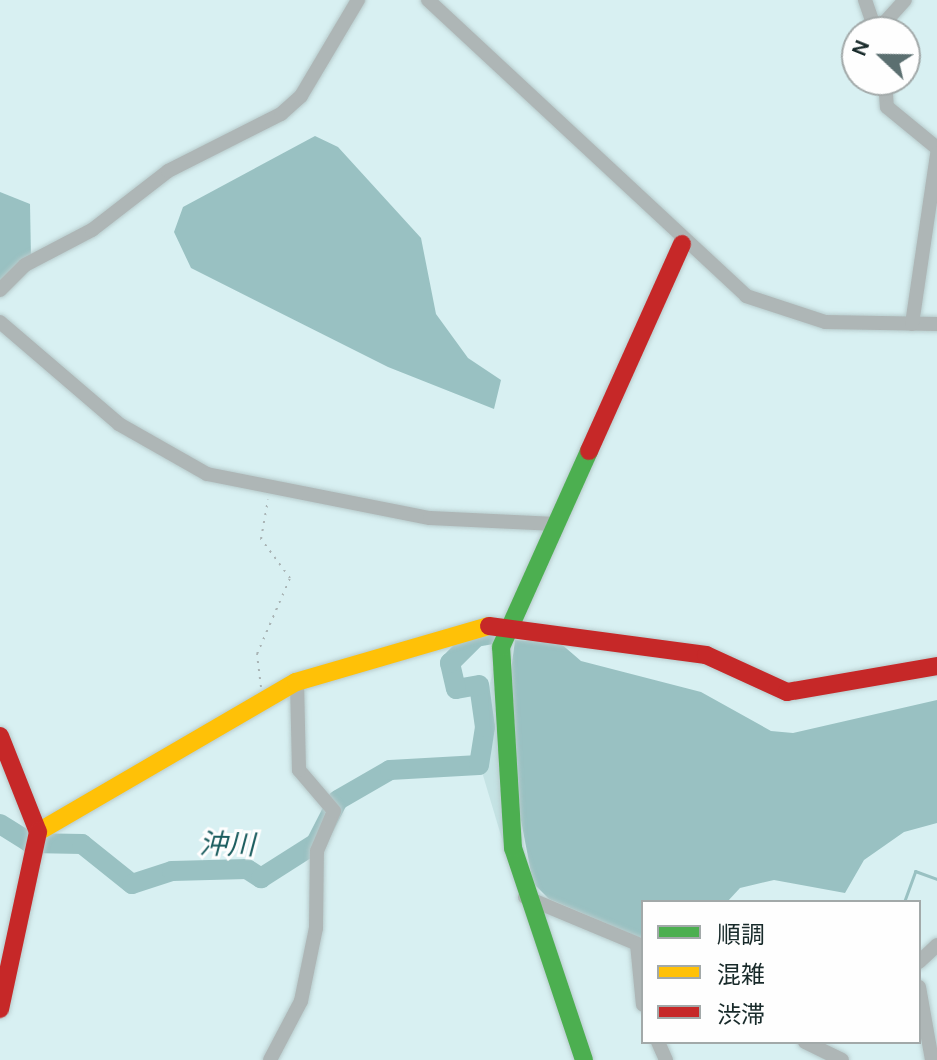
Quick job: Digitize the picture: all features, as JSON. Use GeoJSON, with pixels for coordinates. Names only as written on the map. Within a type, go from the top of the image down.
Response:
{"type":"FeatureCollection","features":[{"type":"Feature","properties":{"kind":"street"},"geometry":{"type":"LineString","coordinates":[[0,290],[25,265],[92,230],[168,171],[281,114],[301,96],[358,0]]}},
{"type":"Feature","properties":{"kind":"street"},"geometry":{"type":"LineString","coordinates":[[428,0],[682,244],[746,296],[792,314],[855,325],[937,324]]}},
{"type":"Feature","properties":{"kind":"street"},"geometry":{"type":"LineString","coordinates":[[890,16],[905,0]]}},
{"type":"Feature","properties":{"kind":"street"},"geometry":{"type":"LineString","coordinates":[[886,96],[887,107],[935,142],[912,324]]}},
{"type":"Feature","properties":{"kind":"street"},"geometry":{"type":"LineString","coordinates":[[584,1060],[525,897],[502,743],[508,625],[682,244]]}},
{"type":"Feature","properties":{"kind":"street"},"geometry":{"type":"LineString","coordinates":[[0,322],[119,424],[207,474],[270,491],[482,525],[556,524]]}},
{"type":"Feature","properties":{"kind":"street"},"geometry":{"type":"LineString","coordinates":[[37,839],[264,699],[297,682],[508,625],[706,655],[787,692],[937,666]]}},
{"type":"Feature","properties":{"kind":"street"},"geometry":{"type":"LineString","coordinates":[[270,1060],[301,1001],[316,928],[317,851],[332,804],[315,796],[299,770],[297,682]]}},
{"type":"Feature","properties":{"kind":"street"},"geometry":{"type":"LineString","coordinates":[[0,736],[37,839],[0,1009]]}},
{"type":"Feature","properties":{"kind":"street"},"geometry":{"type":"LineString","coordinates":[[525,897],[640,945],[641,965]]}},
{"type":"Feature","properties":{"kind":"street"},"geometry":{"type":"LineString","coordinates":[[921,960],[937,945]]}},
{"type":"Feature","properties":{"kind":"street"},"geometry":{"type":"LineString","coordinates":[[921,998],[932,1060]]}},
{"type":"Feature","properties":{"kind":"street"},"geometry":{"type":"LineString","coordinates":[[809,1044],[842,1060]]}},
{"type":"Feature","properties":{"kind":"path"},"geometry":{"type":"LineString","coordinates":[[264,699],[257,654],[290,578],[261,539],[270,491]]}},
{"type":"Feature","properties":{"kind":"green space"},"geometry":{"type":"Polygon","coordinates":[[[497,658],[509,853],[522,906],[482,772],[483,708],[497,658]]]}},
{"type":"Feature","properties":{"kind":"water"},"geometry":{"type":"Polygon","coordinates":[[[315,136],[338,147],[421,238],[436,314],[468,358],[501,380],[494,409],[388,367],[191,268],[174,232],[183,207],[315,136]]]}},
{"type":"Feature","properties":{"kind":"water"},"geometry":{"type":"Polygon","coordinates":[[[0,192],[30,204],[31,257],[0,286],[0,192]]]}},
{"type":"Feature","properties":{"kind":"water"},"geometry":{"type":"Polygon","coordinates":[[[532,632],[552,636],[581,661],[701,692],[771,731],[793,733],[937,700],[937,823],[904,832],[864,860],[845,893],[774,880],[740,888],[729,900],[641,900],[641,938],[549,899],[533,883],[519,810],[511,671],[515,640],[530,641],[532,632]]]}},
{"type":"Feature","properties":{"kind":"waterway","name":"沖川"},"geometry":{"type":"LineString","coordinates":[[0,824],[30,843],[82,844],[132,884],[172,871],[247,869],[261,878],[316,843],[338,800],[390,770],[479,765],[485,727],[479,685],[456,689],[450,663],[476,637],[498,633]]}},
{"type":"Feature","properties":{"kind":"waterway"},"geometry":{"type":"LineString","coordinates":[[905,900],[915,871],[937,879]]}},
{"type":"Feature","properties":{"kind":"traffic: fast"},"geometry":{"type":"LineString","coordinates":[[584,1060],[513,848],[501,647],[589,451]]}},
{"type":"Feature","properties":{"kind":"traffic: slow"},"geometry":{"type":"LineString","coordinates":[[38,832],[296,682],[489,626]]}},
{"type":"Feature","properties":{"kind":"traffic: jam"},"geometry":{"type":"LineString","coordinates":[[589,451],[682,244]]}},
{"type":"Feature","properties":{"kind":"traffic: jam"},"geometry":{"type":"LineString","coordinates":[[489,626],[706,655],[787,692],[937,666]]}},
{"type":"Feature","properties":{"kind":"traffic: jam"},"geometry":{"type":"LineString","coordinates":[[0,736],[38,832],[0,1009]]}}]}
